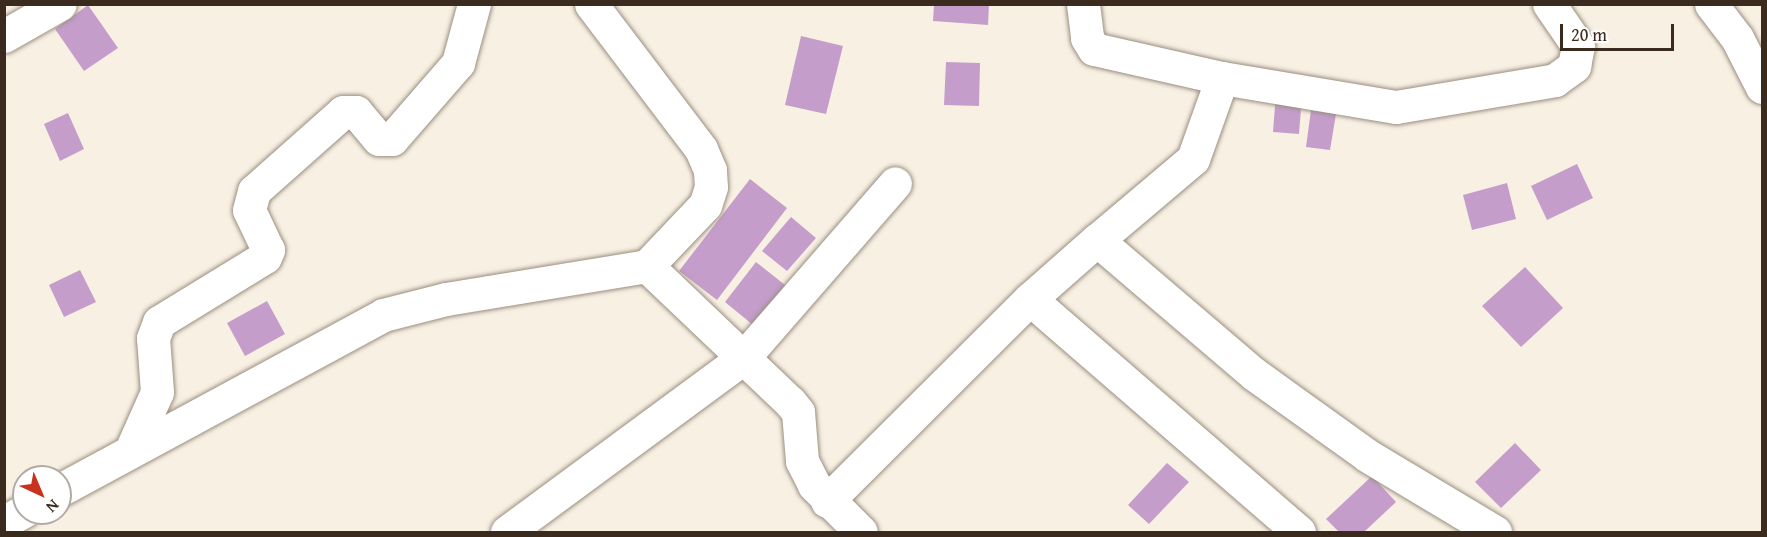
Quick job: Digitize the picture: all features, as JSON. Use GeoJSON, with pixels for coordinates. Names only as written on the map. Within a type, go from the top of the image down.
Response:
{"type":"FeatureCollection","features":[{"type":"Feature","properties":{"kind":"street"},"geometry":{"type":"LineString","coordinates":[[4,36],[60,4]]}},
{"type":"Feature","properties":{"kind":"street"},"geometry":{"type":"LineString","coordinates":[[132,448],[157,392],[153,338],[159,322],[265,257],[268,250],[249,210],[254,191],[343,112],[356,112],[379,139],[392,139],[458,63],[474,4]]}},
{"type":"Feature","properties":{"kind":"street"},"geometry":{"type":"LineString","coordinates":[[72,483],[132,448],[383,315],[447,299],[647,266],[705,205],[711,186],[710,170],[701,149],[591,4]]}},
{"type":"Feature","properties":{"kind":"street"},"geometry":{"type":"LineString","coordinates":[[1083,4],[1087,38],[1094,49],[1222,78],[1396,107],[1555,80],[1574,66],[1578,46],[1549,4]]}},
{"type":"Feature","properties":{"kind":"street"},"geometry":{"type":"LineString","coordinates":[[1711,4],[1737,38],[1762,87]]}},
{"type":"Feature","properties":{"kind":"street"},"geometry":{"type":"LineString","coordinates":[[827,501],[1030,299],[1193,159],[1222,78]]}},
{"type":"Feature","properties":{"kind":"street"},"geometry":{"type":"LineString","coordinates":[[507,532],[744,357],[895,183]]}},
{"type":"Feature","properties":{"kind":"street"},"geometry":{"type":"LineString","coordinates":[[1097,240],[1277,391],[1386,467],[1494,532]]}},
{"type":"Feature","properties":{"kind":"street"},"geometry":{"type":"LineString","coordinates":[[647,266],[744,357],[798,412],[802,461],[814,485],[827,501],[861,532]]}},
{"type":"Feature","properties":{"kind":"street"},"geometry":{"type":"LineString","coordinates":[[1030,299],[1299,532]]}},
{"type":"Feature","properties":{"kind":"building"},"geometry":{"type":"Polygon","coordinates":[[[934,4],[989,4],[988,25],[933,21],[934,4]]]}},
{"type":"Feature","properties":{"kind":"building"},"geometry":{"type":"Polygon","coordinates":[[[88,5],[118,48],[84,71],[55,29],[88,5]]]}},
{"type":"Feature","properties":{"kind":"building"},"geometry":{"type":"Polygon","coordinates":[[[801,36],[843,46],[826,114],[785,105],[801,36]]]}},
{"type":"Feature","properties":{"kind":"building"},"geometry":{"type":"Polygon","coordinates":[[[946,62],[980,63],[979,106],[944,105],[946,62]]]}},
{"type":"Feature","properties":{"kind":"building"},"geometry":{"type":"Polygon","coordinates":[[[1276,93],[1302,96],[1299,134],[1273,132],[1276,93]]]}},
{"type":"Feature","properties":{"kind":"building"},"geometry":{"type":"Polygon","coordinates":[[[1311,110],[1336,114],[1330,150],[1306,147],[1311,110]]]}},
{"type":"Feature","properties":{"kind":"building"},"geometry":{"type":"Polygon","coordinates":[[[68,113],[84,149],[60,161],[44,124],[68,113]]]}},
{"type":"Feature","properties":{"kind":"building"},"geometry":{"type":"Polygon","coordinates":[[[1577,164],[1593,198],[1547,220],[1531,186],[1577,164]]]}},
{"type":"Feature","properties":{"kind":"building"},"geometry":{"type":"Polygon","coordinates":[[[750,179],[787,208],[717,300],[679,271],[750,179]]]}},
{"type":"Feature","properties":{"kind":"building"},"geometry":{"type":"Polygon","coordinates":[[[1507,183],[1516,219],[1472,230],[1463,195],[1507,183]]]}},
{"type":"Feature","properties":{"kind":"building"},"geometry":{"type":"Polygon","coordinates":[[[791,217],[816,238],[787,271],[762,251],[791,217]]]}},
{"type":"Feature","properties":{"kind":"building"},"geometry":{"type":"Polygon","coordinates":[[[756,262],[785,285],[753,325],[725,302],[756,262]]]}},
{"type":"Feature","properties":{"kind":"building"},"geometry":{"type":"Polygon","coordinates":[[[1525,267],[1563,308],[1521,347],[1482,306],[1525,267]]]}},
{"type":"Feature","properties":{"kind":"building"},"geometry":{"type":"Polygon","coordinates":[[[80,270],[96,302],[64,317],[49,285],[80,270]]]}},
{"type":"Feature","properties":{"kind":"building"},"geometry":{"type":"Polygon","coordinates":[[[267,301],[285,334],[245,356],[227,323],[267,301]]]}},
{"type":"Feature","properties":{"kind":"building"},"geometry":{"type":"Polygon","coordinates":[[[1515,443],[1541,470],[1501,508],[1475,482],[1515,443]]]}},
{"type":"Feature","properties":{"kind":"building"},"geometry":{"type":"Polygon","coordinates":[[[1167,463],[1189,482],[1149,524],[1128,505],[1167,463]]]}},
{"type":"Feature","properties":{"kind":"building"},"geometry":{"type":"Polygon","coordinates":[[[1372,476],[1396,502],[1364,532],[1339,532],[1326,519],[1372,476]]]}}]}
